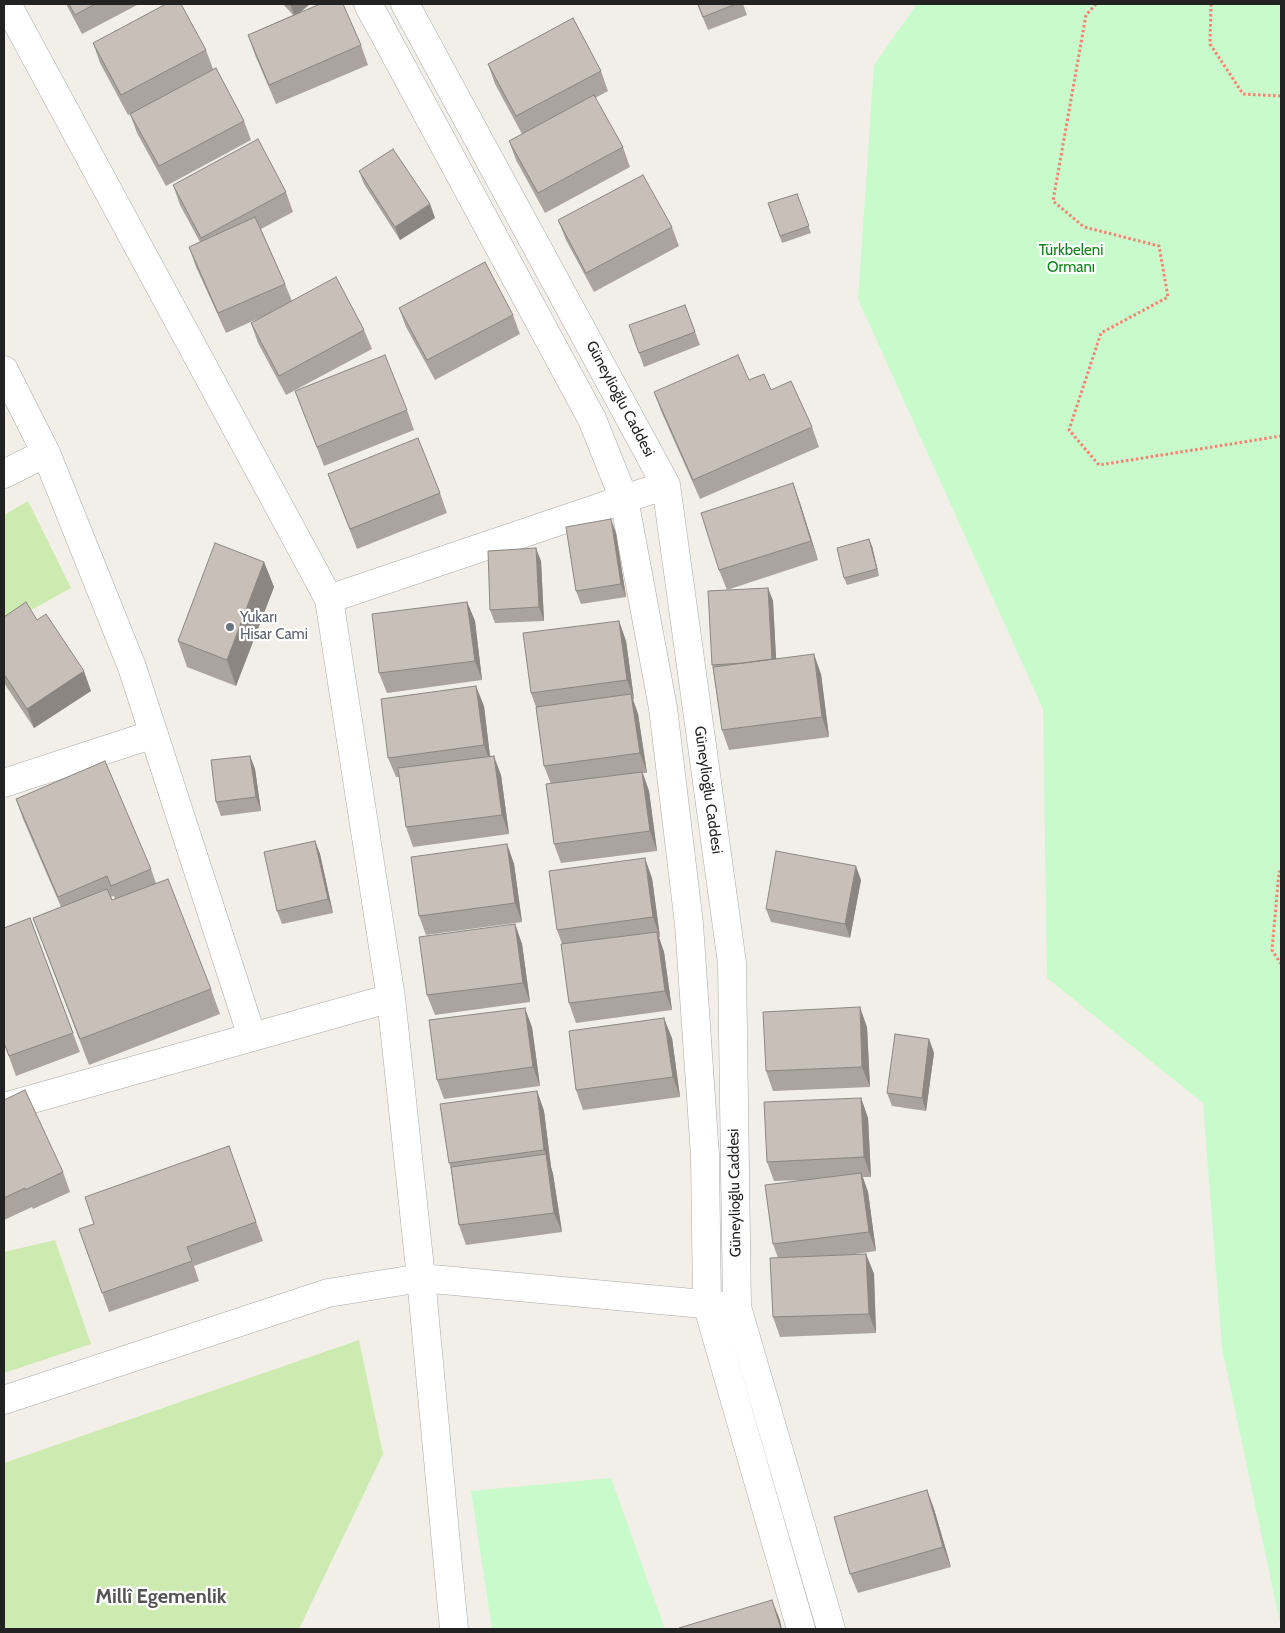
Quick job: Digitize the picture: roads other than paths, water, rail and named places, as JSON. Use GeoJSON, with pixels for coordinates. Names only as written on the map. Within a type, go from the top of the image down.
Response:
{"type":"FeatureCollection","features":[{"type":"Feature","properties":{"kind":"street"},"geometry":{"type":"LineString","coordinates":[[7,4],[329,599],[391,998],[421,1278],[447,1628]]}},
{"type":"Feature","properties":{"kind":"street","name":"Güneylioğlu Caddesi"},"geometry":{"type":"LineString","coordinates":[[368,4],[592,419],[624,499],[664,708],[689,924],[705,1156],[707,1304],[801,1629]]}},
{"type":"Feature","properties":{"kind":"street","name":"Güneylioğlu Caddesi"},"geometry":{"type":"LineString","coordinates":[[405,4],[666,484],[732,963],[737,1307],[831,1629]]}},
{"type":"Feature","properties":{"kind":"street"},"geometry":{"type":"LineString","coordinates":[[4,370],[46,453],[132,667],[252,1037]]}},
{"type":"Feature","properties":{"kind":"street"},"geometry":{"type":"LineString","coordinates":[[4,474],[46,453]]}},
{"type":"Feature","properties":{"kind":"street"},"geometry":{"type":"LineString","coordinates":[[329,599],[666,484]]}},
{"type":"Feature","properties":{"kind":"street"},"geometry":{"type":"LineString","coordinates":[[4,783],[154,734]]}},
{"type":"Feature","properties":{"kind":"street"},"geometry":{"type":"LineString","coordinates":[[4,1107],[391,998]]}},
{"type":"Feature","properties":{"kind":"street"},"geometry":{"type":"LineString","coordinates":[[4,1400],[328,1293],[421,1278],[737,1307]]}},
{"type":"Feature","properties":{"kind":"place","name":"Yukarı Hisar Cami"},"geometry":{"type":"Point","coordinates":[230,627]}},
{"type":"Feature","properties":{"kind":"district","name":"Millî Egemenlik"},"geometry":{"type":"Point","coordinates":[161,1597]}},
{"type":"Feature","properties":{"kind":"park label","name":"Türkbeleni Ormanı"},"geometry":{"type":"Point","coordinates":[1071,260]}}]}
